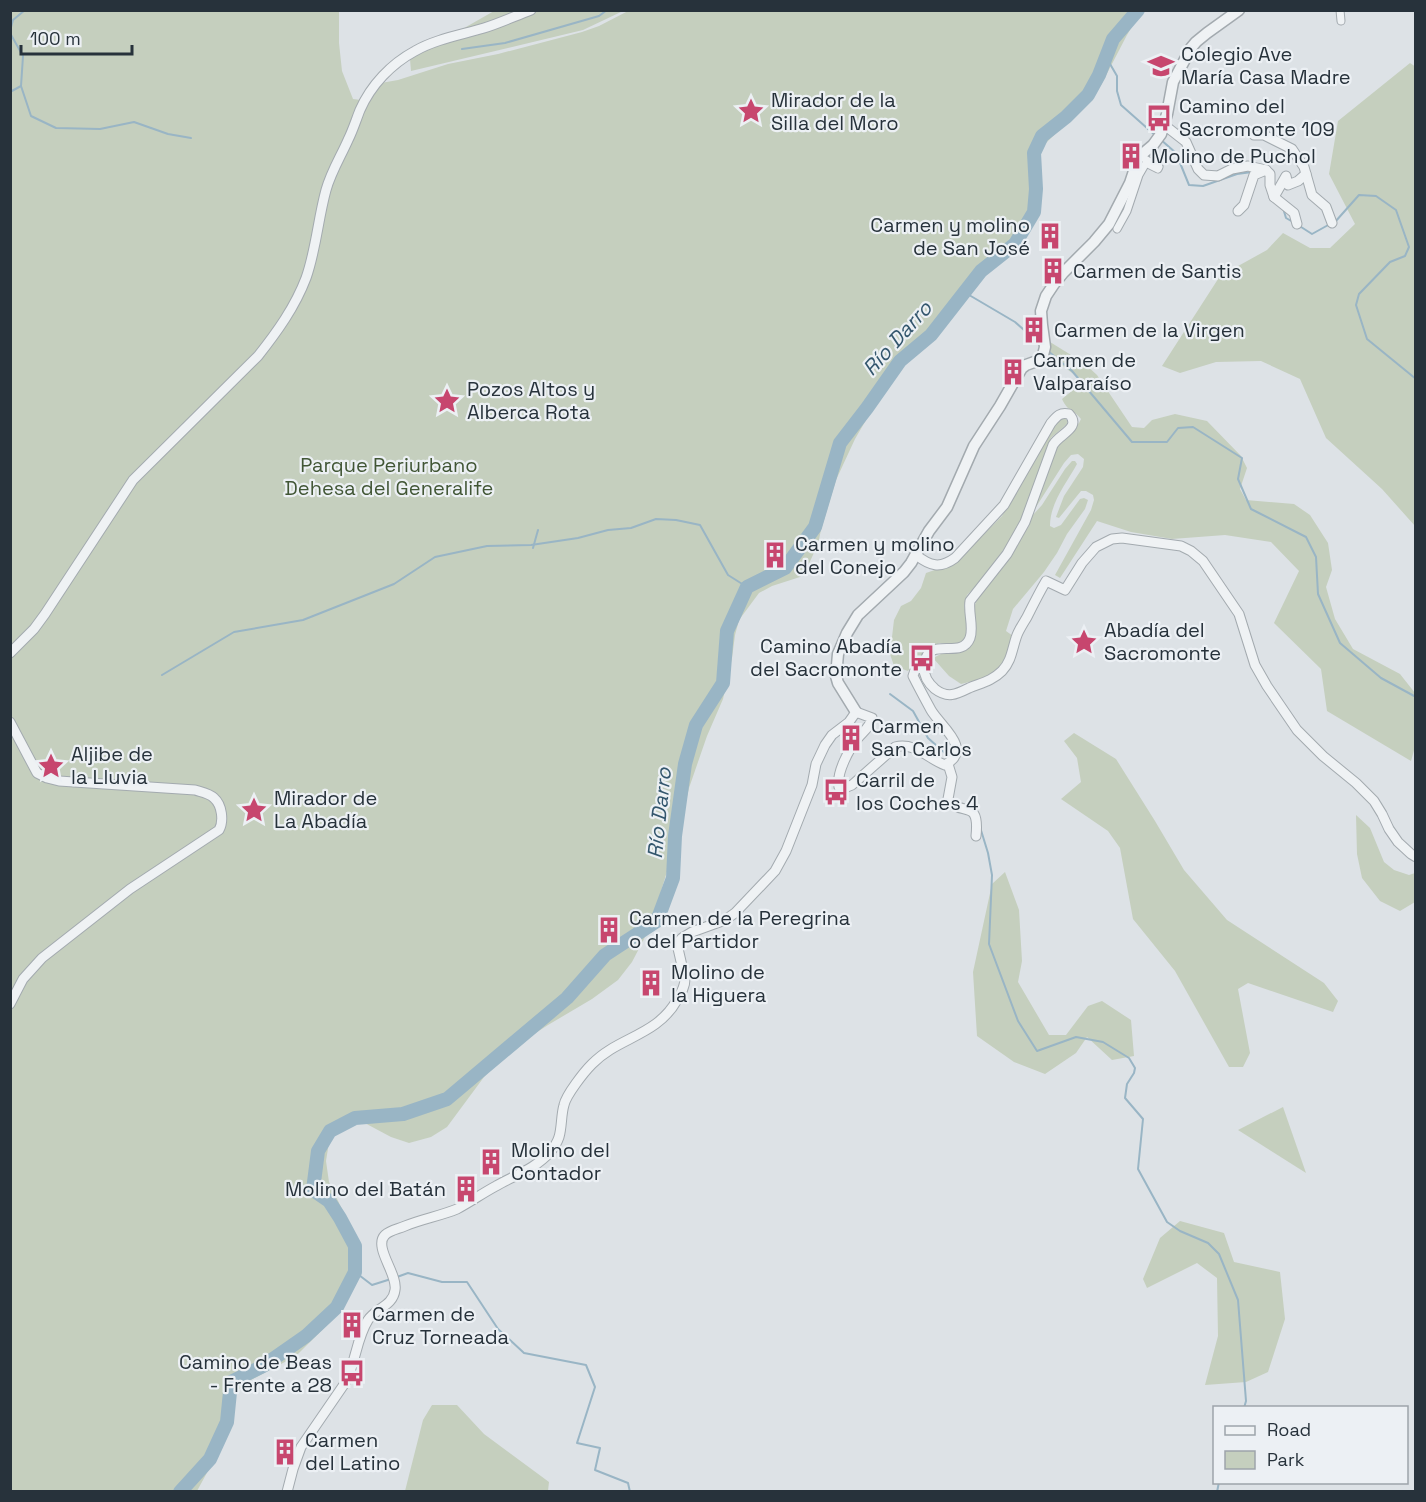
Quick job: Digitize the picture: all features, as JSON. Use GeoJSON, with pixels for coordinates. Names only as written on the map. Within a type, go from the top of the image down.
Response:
{"type":"FeatureCollection","features":[{"type":"Feature","properties":{"kind":"street"},"geometry":{"type":"LineString","coordinates":[[10,653],[34,629],[45,614],[134,480],[258,356],[272,339],[300,293],[307,276],[331,175],[360,110],[381,77],[416,50],[531,10]]}},
{"type":"Feature","properties":{"kind":"street"},"geometry":{"type":"LineString","coordinates":[[948,764],[942,764],[914,747],[902,745],[888,753],[852,785],[846,788],[839,787],[844,760],[871,723],[872,718],[855,712],[838,683],[836,676],[838,654],[858,615],[904,572],[916,555],[929,531],[947,507],[980,436],[1022,368],[1032,364],[1044,351],[1041,311],[1046,296],[1063,273],[1109,224],[1130,183],[1140,156],[1153,145],[1162,129],[1173,82],[1191,48],[1207,33],[1239,10]]}},
{"type":"Feature","properties":{"kind":"street"},"geometry":{"type":"LineString","coordinates":[[1340,10],[1341,21]]}},
{"type":"Feature","properties":{"kind":"street"},"geometry":{"type":"LineString","coordinates":[[1162,129],[1186,142],[1198,169],[1204,175],[1218,176],[1232,169],[1248,166],[1266,170],[1270,174],[1270,185],[1275,197],[1294,213],[1297,224]]}},
{"type":"Feature","properties":{"kind":"street"},"geometry":{"type":"LineString","coordinates":[[1254,135],[1264,135],[1292,149],[1304,167],[1312,195],[1326,207],[1332,223]]}},
{"type":"Feature","properties":{"kind":"street"},"geometry":{"type":"LineString","coordinates":[[1117,229],[1127,211],[1139,175],[1146,163],[1158,170],[1159,167],[1140,156]]}},
{"type":"Feature","properties":{"kind":"street"},"geometry":{"type":"LineString","coordinates":[[1238,211],[1244,206],[1254,176],[1266,170]]}},
{"type":"Feature","properties":{"kind":"street"},"geometry":{"type":"LineString","coordinates":[[1275,197],[1286,176],[1288,185],[1298,181],[1306,174]]}},
{"type":"Feature","properties":{"kind":"street"},"geometry":{"type":"LineString","coordinates":[[916,555],[934,565],[948,563],[955,558],[1004,505],[1051,423],[1061,413],[1071,415],[1074,421],[1072,427],[1055,440],[1021,530],[995,571],[970,601],[971,634],[969,639],[959,648],[936,649],[928,655],[924,672],[929,684],[942,694],[955,695],[996,677],[1011,656],[1016,637],[1046,581],[1065,590],[1082,563],[1096,547],[1112,538],[1180,546],[1191,551],[1203,561],[1239,614],[1256,664],[1267,686],[1297,730],[1368,795],[1398,842],[1416,857]]}},
{"type":"Feature","properties":{"kind":"street"},"geometry":{"type":"LineString","coordinates":[[925,662],[917,666],[913,676],[932,711],[955,741],[956,754],[948,764]]}},
{"type":"Feature","properties":{"kind":"street"},"geometry":{"type":"LineString","coordinates":[[287,1491],[301,1447],[350,1374],[368,1320],[371,1315],[391,1301],[395,1292],[392,1270],[381,1247],[384,1236],[392,1230],[458,1208],[533,1166],[549,1153],[559,1136],[564,1103],[591,1064],[609,1050],[653,1027],[670,1012],[686,979],[677,944],[692,932],[730,917],[775,871],[786,851],[808,796],[819,756],[828,740],[849,722],[855,712]]}},
{"type":"Feature","properties":{"kind":"street"},"geometry":{"type":"LineString","coordinates":[[10,722],[37,773],[47,778],[59,781],[195,790],[214,798],[222,817],[219,830],[130,888],[42,958],[23,979],[10,1004]]}},
{"type":"Feature","properties":{"kind":"street"},"geometry":{"type":"LineString","coordinates":[[948,764],[952,777],[948,799],[953,805],[967,808],[972,812],[976,818],[976,836]]}},
{"type":"Feature","properties":{"kind":"green space","name":"Parque Periurbano Dehesa del Generalife"},"geometry":{"type":"Polygon","coordinates":[[[10,11],[339,11],[342,71],[353,99],[361,100],[381,83],[448,64],[498,54],[582,32],[628,11],[1145,11],[1127,35],[1101,85],[1044,145],[1036,158],[1032,211],[1018,237],[992,263],[953,313],[887,384],[855,439],[836,480],[818,544],[806,570],[800,577],[759,593],[739,620],[723,699],[689,788],[678,836],[653,917],[632,962],[618,980],[592,999],[506,1052],[484,1077],[447,1127],[431,1137],[409,1143],[391,1137],[361,1121],[350,1119],[338,1122],[331,1130],[326,1161],[329,1182],[351,1228],[357,1248],[358,1269],[353,1286],[330,1322],[296,1356],[251,1380],[232,1395],[223,1408],[215,1458],[197,1491],[11,1491],[10,11]]]}},
{"type":"Feature","properties":{"kind":"green space"},"geometry":{"type":"Polygon","coordinates":[[[494,11],[623,11],[583,30],[411,71],[410,59],[494,11]]]}},
{"type":"Feature","properties":{"kind":"green space"},"geometry":{"type":"Polygon","coordinates":[[[1410,63],[1416,67],[1415,526],[1382,489],[1326,438],[1300,379],[1261,361],[1216,362],[1180,373],[1162,366],[1220,276],[1267,250],[1283,233],[1310,248],[1330,248],[1355,224],[1329,174],[1338,121],[1410,63]]]}},
{"type":"Feature","properties":{"kind":"green space"},"geometry":{"type":"Polygon","coordinates":[[[1050,342],[1084,363],[1097,375],[1132,427],[1144,428],[1152,420],[1175,414],[1207,421],[1241,456],[1247,468],[1240,489],[1246,500],[1294,504],[1310,515],[1328,543],[1332,570],[1326,587],[1335,619],[1353,649],[1400,674],[1415,693],[1415,747],[1411,761],[1327,711],[1321,669],[1274,623],[1299,571],[1271,542],[1225,535],[1172,539],[1131,532],[1097,521],[1060,578],[1055,575],[1091,510],[1094,500],[1093,495],[1081,491],[1059,518],[1056,517],[1064,496],[1083,467],[1084,459],[1078,454],[1071,455],[1064,463],[1034,507],[1058,443],[1081,419],[1066,406],[1062,399],[1079,385],[1079,378],[1046,356],[1050,342]]]}},
{"type":"Feature","properties":{"kind":"green space"},"geometry":{"type":"Polygon","coordinates":[[[1065,418],[1067,424],[1051,438],[1019,527],[985,577],[967,595],[964,606],[968,632],[965,640],[957,645],[940,643],[928,648],[908,671],[894,666],[890,654],[894,620],[901,606],[911,601],[921,588],[926,573],[955,563],[1002,516],[1052,427],[1065,418]]]}},
{"type":"Feature","properties":{"kind":"green space"},"geometry":{"type":"Polygon","coordinates":[[[1072,461],[1077,464],[1056,502],[1050,526],[1054,528],[1061,525],[1080,499],[1088,500],[1085,509],[1044,572],[1013,609],[1006,631],[1013,636],[1006,657],[990,674],[961,684],[949,676],[933,658],[945,652],[960,652],[968,649],[975,631],[974,607],[981,591],[1000,570],[1029,526],[1032,516],[1072,461]]]}},
{"type":"Feature","properties":{"kind":"green space"},"geometry":{"type":"Polygon","coordinates":[[[1074,733],[1116,759],[1184,870],[1227,920],[1324,983],[1338,1001],[1333,1012],[1248,983],[1238,989],[1250,1053],[1243,1067],[1229,1067],[1175,971],[1133,919],[1120,848],[1108,831],[1061,799],[1081,782],[1077,758],[1064,741],[1074,733]]]}},
{"type":"Feature","properties":{"kind":"green space"},"geometry":{"type":"Polygon","coordinates":[[[1356,815],[1370,828],[1384,862],[1394,870],[1409,875],[1415,873],[1415,902],[1400,911],[1380,901],[1362,878],[1357,854],[1356,815]]]}},
{"type":"Feature","properties":{"kind":"green space"},"geometry":{"type":"Polygon","coordinates":[[[1005,872],[1019,910],[1022,961],[1018,982],[1049,1035],[1066,1035],[1088,1006],[1102,1001],[1131,1020],[1134,1056],[1112,1060],[1087,1037],[1076,1053],[1045,1074],[1014,1062],[977,1036],[973,972],[992,884],[1005,872]]]}},
{"type":"Feature","properties":{"kind":"green space"},"geometry":{"type":"Polygon","coordinates":[[[1283,1107],[1306,1173],[1238,1130],[1283,1107]]]}},
{"type":"Feature","properties":{"kind":"green space"},"geometry":{"type":"Polygon","coordinates":[[[1180,1221],[1224,1233],[1234,1262],[1280,1272],[1285,1319],[1268,1372],[1246,1382],[1205,1385],[1218,1336],[1217,1278],[1197,1263],[1147,1288],[1143,1279],[1160,1238],[1180,1221]]]}},
{"type":"Feature","properties":{"kind":"green space"},"geometry":{"type":"Polygon","coordinates":[[[432,1405],[457,1405],[484,1434],[549,1482],[548,1491],[405,1491],[423,1420],[432,1405]]]}},
{"type":"Feature","properties":{"kind":"waterway"},"geometry":{"type":"LineString","coordinates":[[10,31],[13,20],[25,10]]}},
{"type":"Feature","properties":{"kind":"waterway"},"geometry":{"type":"LineString","coordinates":[[462,49],[505,43],[599,16],[607,10]]}},
{"type":"Feature","properties":{"kind":"waterway","name":"Río Darro"},"geometry":{"type":"LineString","coordinates":[[180,1492],[210,1459],[227,1422],[231,1382],[263,1366],[306,1336],[337,1307],[355,1272],[355,1246],[329,1201],[313,1190],[318,1151],[330,1131],[355,1118],[403,1114],[447,1099],[567,998],[605,955],[657,921],[673,878],[675,836],[685,764],[696,725],[723,683],[727,631],[747,587],[785,568],[815,527],[840,443],[900,361],[931,335],[981,271],[1015,244],[1034,212],[1036,189],[1034,153],[1042,136],[1088,95],[1099,75],[1113,39],[1138,10]]}},
{"type":"Feature","properties":{"kind":"waterway"},"geometry":{"type":"LineString","coordinates":[[10,33],[23,56],[21,86],[31,116],[56,128],[100,129],[134,122],[168,134],[191,138]]}},
{"type":"Feature","properties":{"kind":"waterway"},"geometry":{"type":"LineString","coordinates":[[1106,57],[1117,76],[1117,91],[1121,105],[1156,136]]}},
{"type":"Feature","properties":{"kind":"waterway"},"geometry":{"type":"LineString","coordinates":[[10,92],[21,86]]}},
{"type":"Feature","properties":{"kind":"waterway"},"geometry":{"type":"LineString","coordinates":[[1160,139],[1176,153],[1189,185],[1203,186],[1237,174],[1252,172]]}},
{"type":"Feature","properties":{"kind":"waterway"},"geometry":{"type":"LineString","coordinates":[[1335,222],[1359,195],[1376,196],[1396,210],[1409,247],[1405,256],[1390,262],[1359,294],[1356,305],[1367,339],[1416,379]]}},
{"type":"Feature","properties":{"kind":"waterway"},"geometry":{"type":"LineString","coordinates":[[1283,208],[1286,218],[1293,222]]}},
{"type":"Feature","properties":{"kind":"waterway"},"geometry":{"type":"LineString","coordinates":[[1298,225],[1312,234],[1330,224]]}},
{"type":"Feature","properties":{"kind":"waterway"},"geometry":{"type":"LineString","coordinates":[[964,292],[1015,322],[1041,345]]}},
{"type":"Feature","properties":{"kind":"waterway"},"geometry":{"type":"LineString","coordinates":[[1048,351],[1072,371],[1132,442],[1167,442],[1178,428],[1193,427],[1242,458],[1238,479],[1251,509],[1306,537],[1316,557],[1318,594],[1340,643],[1381,678],[1416,697]]}},
{"type":"Feature","properties":{"kind":"waterway"},"geometry":{"type":"LineString","coordinates":[[162,675],[234,632],[303,620],[394,584],[435,557],[487,546],[531,545],[578,538],[608,530],[631,528],[656,519],[700,525],[728,575],[747,587]]}},
{"type":"Feature","properties":{"kind":"waterway"},"geometry":{"type":"LineString","coordinates":[[533,548],[538,530]]}},
{"type":"Feature","properties":{"kind":"waterway"},"geometry":{"type":"LineString","coordinates":[[890,694],[913,711],[928,738],[946,754],[948,759]]}},
{"type":"Feature","properties":{"kind":"waterway"},"geometry":{"type":"LineString","coordinates":[[980,827],[992,875],[989,944],[1018,1021],[1037,1051],[1076,1037],[1103,1042],[1129,1058],[1135,1068],[1127,1084],[1125,1098],[1143,1119],[1138,1169],[1167,1222],[1180,1231],[1208,1243],[1219,1254],[1238,1300],[1245,1406]]}},
{"type":"Feature","properties":{"kind":"waterway"},"geometry":{"type":"LineString","coordinates":[[355,1272],[372,1285],[391,1279]]}},
{"type":"Feature","properties":{"kind":"waterway"},"geometry":{"type":"LineString","coordinates":[[397,1277],[408,1273],[442,1282],[467,1282],[498,1329],[524,1353],[586,1365],[595,1387],[577,1443],[600,1448],[595,1470],[628,1483],[630,1492]]}},
{"type":"Feature","properties":{"kind":"waterway"},"geometry":{"type":"LineString","coordinates":[[1217,1492],[1219,1484]]}},
{"type":"Feature","properties":{"kind":"place","name":"Colegio Ave María Casa Madre"},"geometry":{"type":"Point","coordinates":[1161,66]}},
{"type":"Feature","properties":{"kind":"place","name":"Mirador de la Silla del Moro"},"geometry":{"type":"Point","coordinates":[751,111]}},
{"type":"Feature","properties":{"kind":"place","name":"Camino del Sacromonte 109"},"geometry":{"type":"Point","coordinates":[1159,118]}},
{"type":"Feature","properties":{"kind":"place","name":"Molino de Puchol"},"geometry":{"type":"Point","coordinates":[1131,156]}},
{"type":"Feature","properties":{"kind":"place","name":"Carmen y molino de San José"},"geometry":{"type":"Point","coordinates":[1050,236]}},
{"type":"Feature","properties":{"kind":"place","name":"Carmen de Santis"},"geometry":{"type":"Point","coordinates":[1053,271]}},
{"type":"Feature","properties":{"kind":"place","name":"Carmen de la Virgen"},"geometry":{"type":"Point","coordinates":[1034,330]}},
{"type":"Feature","properties":{"kind":"place","name":"Carmen de Valparaíso"},"geometry":{"type":"Point","coordinates":[1013,372]}},
{"type":"Feature","properties":{"kind":"place","name":"Pozos Altos y Alberca Rota"},"geometry":{"type":"Point","coordinates":[447,401]}},
{"type":"Feature","properties":{"kind":"place","name":"Carmen y molino del Conejo"},"geometry":{"type":"Point","coordinates":[775,555]}},
{"type":"Feature","properties":{"kind":"place","name":"Abadía del Sacromonte"},"geometry":{"type":"Point","coordinates":[1084,642]}},
{"type":"Feature","properties":{"kind":"place","name":"Camino Abadía del Sacromonte"},"geometry":{"type":"Point","coordinates":[922,658]}},
{"type":"Feature","properties":{"kind":"place","name":"Carmen San Carlos"},"geometry":{"type":"Point","coordinates":[851,738]}},
{"type":"Feature","properties":{"kind":"place","name":"Aljibe de la Lluvia"},"geometry":{"type":"Point","coordinates":[51,766]}},
{"type":"Feature","properties":{"kind":"place","name":"Carril de los Coches 4"},"geometry":{"type":"Point","coordinates":[836,792]}},
{"type":"Feature","properties":{"kind":"place","name":"Mirador de La Abadía"},"geometry":{"type":"Point","coordinates":[254,810]}},
{"type":"Feature","properties":{"kind":"place","name":"Carmen de la Peregrina o del Partidor"},"geometry":{"type":"Point","coordinates":[609,930]}},
{"type":"Feature","properties":{"kind":"place","name":"Molino de la Higuera"},"geometry":{"type":"Point","coordinates":[651,983]}},
{"type":"Feature","properties":{"kind":"place","name":"Molino del Contador"},"geometry":{"type":"Point","coordinates":[491,1162]}},
{"type":"Feature","properties":{"kind":"place","name":"Molino del Batán"},"geometry":{"type":"Point","coordinates":[466,1189]}},
{"type":"Feature","properties":{"kind":"place","name":"Carmen de Cruz Torneada"},"geometry":{"type":"Point","coordinates":[352,1325]}},
{"type":"Feature","properties":{"kind":"place","name":"Camino de Beas - Frente a 28"},"geometry":{"type":"Point","coordinates":[352,1373]}},
{"type":"Feature","properties":{"kind":"place","name":"Carmen del Latino"},"geometry":{"type":"Point","coordinates":[285,1452]}}]}
